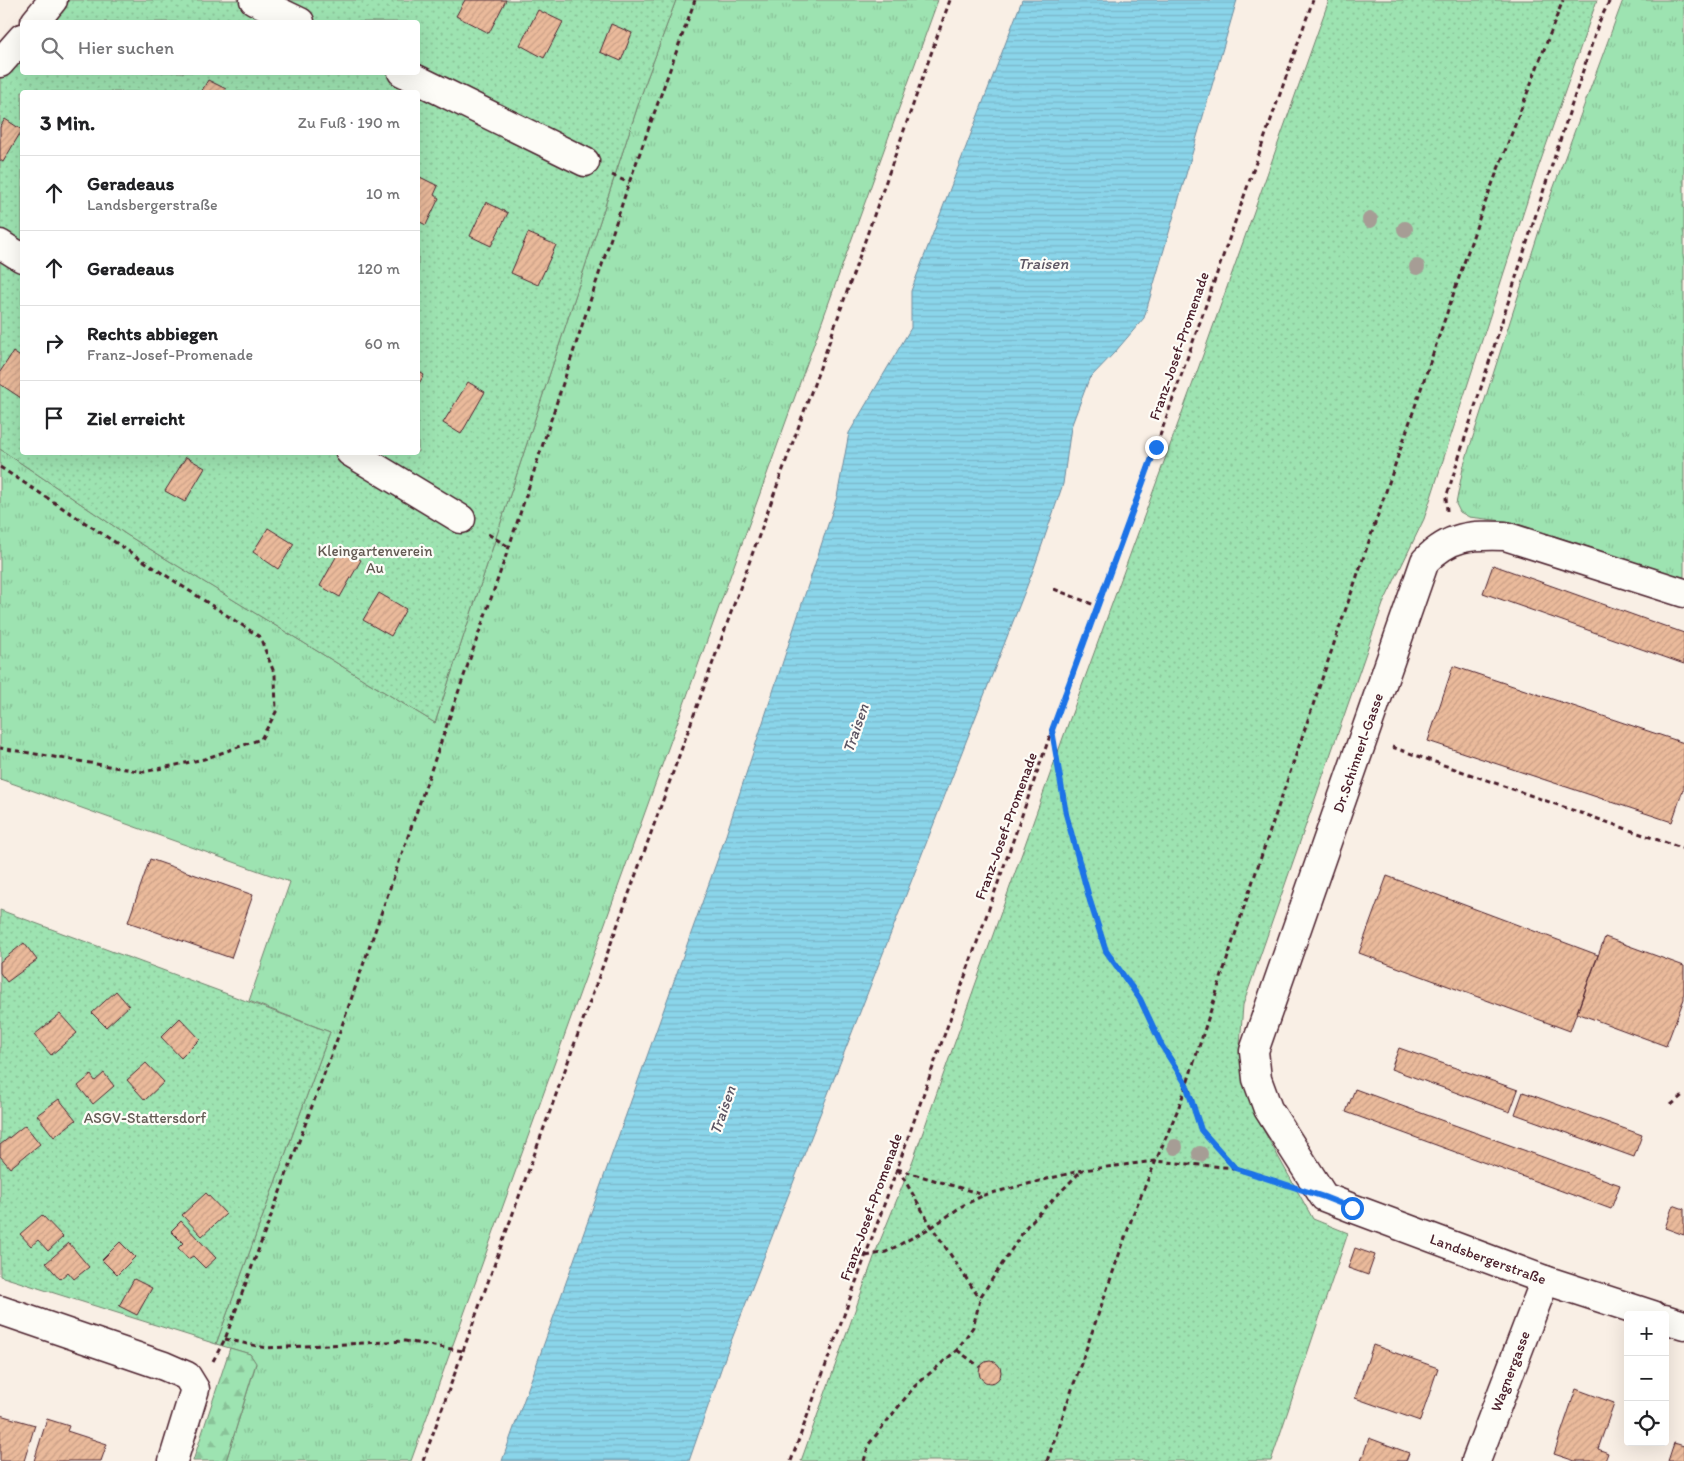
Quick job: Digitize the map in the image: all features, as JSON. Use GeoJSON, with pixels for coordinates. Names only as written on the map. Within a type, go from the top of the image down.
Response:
{"type":"FeatureCollection","features":[{"type":"Feature","properties":{"kind":"street"},"geometry":{"type":"LineString","coordinates":[[37,20],[53,0]]}},
{"type":"Feature","properties":{"kind":"street"},"geometry":{"type":"LineString","coordinates":[[254,0],[296,20]]}},
{"type":"Feature","properties":{"kind":"street"},"geometry":{"type":"LineString","coordinates":[[0,63],[20,40]]}},
{"type":"Feature","properties":{"kind":"street"},"geometry":{"type":"LineString","coordinates":[[408,75],[585,162]]}},
{"type":"Feature","properties":{"kind":"street"},"geometry":{"type":"LineString","coordinates":[[0,244],[20,257]]}},
{"type":"Feature","properties":{"kind":"street"},"geometry":{"type":"LineString","coordinates":[[355,455],[461,519]]}},
{"type":"Feature","properties":{"kind":"street","name":"Dr.Schinnerl-Gasse"},"geometry":{"type":"LineString","coordinates":[[1324,1197],[1268,1109],[1258,1079],[1254,1051],[1425,561],[1436,550],[1449,542],[1476,535],[1505,536],[1684,593]]}},
{"type":"Feature","properties":{"kind":"street","name":"Landsbergerstraße"},"geometry":{"type":"LineString","coordinates":[[1324,1197],[1544,1280],[1641,1311]]}},
{"type":"Feature","properties":{"kind":"street","name":"Wagnergasse"},"geometry":{"type":"LineString","coordinates":[[1476,1461],[1544,1280]]}},
{"type":"Feature","properties":{"kind":"street"},"geometry":{"type":"LineString","coordinates":[[0,1310],[164,1366],[187,1376],[195,1389],[172,1461]]}},
{"type":"Feature","properties":{"kind":"street"},"geometry":{"type":"LineString","coordinates":[[1669,1320],[1684,1325]]}},
{"type":"Feature","properties":{"kind":"path"},"geometry":{"type":"LineString","coordinates":[[195,1389],[225,1340],[339,1034],[509,547],[629,183],[695,0]]}},
{"type":"Feature","properties":{"kind":"path"},"geometry":{"type":"LineString","coordinates":[[423,1461],[819,370],[950,0]]}},
{"type":"Feature","properties":{"kind":"path","name":"Franz-Josef-Promenade"},"geometry":{"type":"LineString","coordinates":[[791,1461],[866,1256],[1052,730],[1156,447],[1313,0]]}},
{"type":"Feature","properties":{"kind":"path"},"geometry":{"type":"LineString","coordinates":[[1047,1461],[1134,1212],[1178,1109],[1243,910],[1480,216],[1563,0]]}},
{"type":"Feature","properties":{"kind":"path"},"geometry":{"type":"LineString","coordinates":[[1449,542],[1446,498],[1599,22],[1610,0]]}},
{"type":"Feature","properties":{"kind":"path"},"geometry":{"type":"LineString","coordinates":[[0,467],[260,637],[275,675],[276,712],[261,738],[204,759],[144,772],[0,748]]}},
{"type":"Feature","properties":{"kind":"path"},"geometry":{"type":"LineString","coordinates":[[1054,588],[1098,606]]}},
{"type":"Feature","properties":{"kind":"path"},"geometry":{"type":"LineString","coordinates":[[1052,730],[1066,814],[1106,951],[1140,999],[1162,1046],[1186,1084],[1201,1130],[1235,1168]]}},
{"type":"Feature","properties":{"kind":"path"},"geometry":{"type":"LineString","coordinates":[[1365,737],[1684,849]]}},
{"type":"Feature","properties":{"kind":"path"},"geometry":{"type":"LineString","coordinates":[[1671,1105],[1684,1094]]}},
{"type":"Feature","properties":{"kind":"path"},"geometry":{"type":"LineString","coordinates":[[866,1256],[886,1252],[932,1227],[962,1206],[984,1195],[1083,1170],[1155,1161],[1235,1168],[1280,1182]]}},
{"type":"Feature","properties":{"kind":"path"},"geometry":{"type":"LineString","coordinates":[[897,1169],[984,1195]]}},
{"type":"Feature","properties":{"kind":"path"},"geometry":{"type":"LineString","coordinates":[[897,1169],[932,1227],[980,1298]]}},
{"type":"Feature","properties":{"kind":"path"},"geometry":{"type":"LineString","coordinates":[[864,1461],[869,1444],[914,1387],[957,1350],[973,1327],[980,1298],[1027,1226],[1083,1170]]}},
{"type":"Feature","properties":{"kind":"path"},"geometry":{"type":"LineString","coordinates":[[225,1340],[266,1348],[405,1341],[463,1351]]}},
{"type":"Feature","properties":{"kind":"path"},"geometry":{"type":"LineString","coordinates":[[957,1350],[980,1368]]}},
{"type":"Feature","properties":{"kind":"green space","name":"Kleingartenverein Au"},"geometry":{"type":"Polygon","coordinates":[[[65,0],[676,0],[645,84],[435,723],[127,535],[0,449],[0,68],[20,46],[20,75],[420,75],[420,20],[46,20],[65,0]]]}},
{"type":"Feature","properties":{"kind":"green space"},"geometry":{"type":"Polygon","coordinates":[[[676,0],[938,0],[411,1461],[226,1461],[256,1364],[250,1354],[216,1344],[330,1032],[249,1001],[290,882],[0,779],[0,449],[127,535],[435,723],[645,84],[676,0]]]}},
{"type":"Feature","properties":{"kind":"green space"},"geometry":{"type":"Polygon","coordinates":[[[1329,0],[1597,0],[1534,180],[1424,519],[1383,604],[1243,1005],[1240,1045],[1245,1082],[1255,1115],[1313,1219],[1348,1233],[1271,1461],[801,1461],[878,1246],[913,1160],[1329,0]]]}},
{"type":"Feature","properties":{"kind":"green space"},"geometry":{"type":"Polygon","coordinates":[[[1623,0],[1684,0],[1684,577],[1512,522],[1469,517],[1460,512],[1456,504],[1463,468],[1548,203],[1623,0]]]}},
{"type":"Feature","properties":{"kind":"green space","name":"ASGV-Stattersdorf"},"geometry":{"type":"Polygon","coordinates":[[[0,910],[330,1032],[216,1344],[0,1276],[0,910]]]}},
{"type":"Feature","properties":{"kind":"green space"},"geometry":{"type":"Polygon","coordinates":[[[230,1348],[250,1354],[256,1363],[226,1461],[193,1461],[230,1348]]]}},
{"type":"Feature","properties":{"kind":"water","name":"Traisen"},"geometry":{"type":"Polygon","coordinates":[[[1022,0],[1237,0],[1144,318],[1089,379],[1071,427],[1063,484],[1034,568],[728,1349],[689,1461],[502,1461],[722,847],[837,497],[849,433],[911,328],[911,291],[1022,0]]]}},
{"type":"Feature","properties":{"kind":"building"},"geometry":{"type":"Polygon","coordinates":[[[465,0],[506,0],[489,33],[456,16],[465,0]]]}},
{"type":"Feature","properties":{"kind":"building"},"geometry":{"type":"Polygon","coordinates":[[[538,10],[563,22],[544,58],[520,45],[538,10]]]}},
{"type":"Feature","properties":{"kind":"building"},"geometry":{"type":"Polygon","coordinates":[[[611,24],[632,33],[621,61],[600,52],[611,24]]]}},
{"type":"Feature","properties":{"kind":"building"},"geometry":{"type":"Polygon","coordinates":[[[208,80],[226,89],[225,90],[202,90],[208,80]]]}},
{"type":"Feature","properties":{"kind":"building"},"geometry":{"type":"Polygon","coordinates":[[[5,119],[20,129],[20,133],[3,162],[0,160],[0,127],[5,119]]]}},
{"type":"Feature","properties":{"kind":"building"},"geometry":{"type":"Polygon","coordinates":[[[420,177],[438,186],[434,195],[439,198],[426,225],[420,222],[420,177]]]}},
{"type":"Feature","properties":{"kind":"building"},"geometry":{"type":"Polygon","coordinates":[[[486,202],[508,213],[491,246],[470,236],[486,202]]]}},
{"type":"Feature","properties":{"kind":"building"},"geometry":{"type":"Polygon","coordinates":[[[528,233],[556,245],[538,285],[511,273],[528,233]]]}},
{"type":"Feature","properties":{"kind":"building"},"geometry":{"type":"Polygon","coordinates":[[[13,352],[20,357],[20,397],[0,384],[0,372],[13,352]]]}},
{"type":"Feature","properties":{"kind":"building"},"geometry":{"type":"Polygon","coordinates":[[[420,372],[424,375],[420,382],[420,372]]]}},
{"type":"Feature","properties":{"kind":"building"},"geometry":{"type":"Polygon","coordinates":[[[468,382],[485,392],[461,434],[443,423],[468,382]]]}},
{"type":"Feature","properties":{"kind":"building"},"geometry":{"type":"Polygon","coordinates":[[[186,457],[205,468],[185,502],[165,491],[186,457]]]}},
{"type":"Feature","properties":{"kind":"building"},"geometry":{"type":"Polygon","coordinates":[[[268,528],[294,544],[278,569],[253,552],[268,528]]]}},
{"type":"Feature","properties":{"kind":"building"},"geometry":{"type":"Polygon","coordinates":[[[341,548],[361,560],[340,597],[320,586],[341,548]]]}},
{"type":"Feature","properties":{"kind":"building"},"geometry":{"type":"Polygon","coordinates":[[[1493,565],[1684,633],[1684,664],[1483,593],[1493,565]]]}},
{"type":"Feature","properties":{"kind":"building"},"geometry":{"type":"Polygon","coordinates":[[[379,593],[406,609],[391,636],[363,620],[379,593]]]}},
{"type":"Feature","properties":{"kind":"building"},"geometry":{"type":"Polygon","coordinates":[[[1453,666],[1684,743],[1684,787],[1672,822],[1428,741],[1453,666]]]}},
{"type":"Feature","properties":{"kind":"building"},"geometry":{"type":"Polygon","coordinates":[[[150,859],[253,895],[231,958],[128,922],[150,859]]]}},
{"type":"Feature","properties":{"kind":"building"},"geometry":{"type":"Polygon","coordinates":[[[1387,876],[1598,955],[1570,1031],[1359,953],[1387,876]]]}},
{"type":"Feature","properties":{"kind":"building"},"geometry":{"type":"Polygon","coordinates":[[[1605,937],[1684,966],[1684,999],[1666,1046],[1577,1013],[1605,937]]]}},
{"type":"Feature","properties":{"kind":"building"},"geometry":{"type":"Polygon","coordinates":[[[24,943],[37,960],[7,982],[0,973],[0,962],[24,943]]]}},
{"type":"Feature","properties":{"kind":"building"},"geometry":{"type":"Polygon","coordinates":[[[116,991],[129,1006],[106,1027],[92,1013],[116,991]]]}},
{"type":"Feature","properties":{"kind":"building"},"geometry":{"type":"Polygon","coordinates":[[[60,1014],[77,1033],[51,1055],[34,1035],[60,1014]]]}},
{"type":"Feature","properties":{"kind":"building"},"geometry":{"type":"Polygon","coordinates":[[[180,1018],[200,1039],[181,1058],[161,1037],[180,1018]]]}},
{"type":"Feature","properties":{"kind":"building"},"geometry":{"type":"Polygon","coordinates":[[[1399,1048],[1518,1090],[1510,1112],[1391,1069],[1399,1048]]]}},
{"type":"Feature","properties":{"kind":"building"},"geometry":{"type":"Polygon","coordinates":[[[146,1063],[164,1082],[145,1100],[127,1080],[146,1063]]]}},
{"type":"Feature","properties":{"kind":"building"},"geometry":{"type":"Polygon","coordinates":[[[104,1073],[114,1086],[93,1104],[78,1086],[91,1075],[95,1081],[104,1073]]]}},
{"type":"Feature","properties":{"kind":"building"},"geometry":{"type":"Polygon","coordinates":[[[1355,1089],[1620,1185],[1611,1209],[1346,1112],[1355,1089]]]}},
{"type":"Feature","properties":{"kind":"building"},"geometry":{"type":"Polygon","coordinates":[[[1523,1092],[1642,1135],[1634,1157],[1515,1114],[1523,1092]]]}},
{"type":"Feature","properties":{"kind":"building"},"geometry":{"type":"Polygon","coordinates":[[[59,1099],[76,1120],[54,1137],[37,1115],[59,1099]]]}},
{"type":"Feature","properties":{"kind":"building"},"geometry":{"type":"Polygon","coordinates":[[[25,1125],[40,1144],[10,1168],[0,1156],[0,1145],[25,1125]]]}},
{"type":"Feature","properties":{"kind":"building"},"geometry":{"type":"Polygon","coordinates":[[[206,1193],[226,1214],[202,1236],[182,1215],[206,1193]]]}},
{"type":"Feature","properties":{"kind":"building"},"geometry":{"type":"Polygon","coordinates":[[[1673,1205],[1684,1209],[1684,1235],[1665,1228],[1673,1205]]]}},
{"type":"Feature","properties":{"kind":"building"},"geometry":{"type":"Polygon","coordinates":[[[42,1215],[63,1237],[48,1251],[38,1240],[31,1246],[20,1234],[42,1215]]]}},
{"type":"Feature","properties":{"kind":"building"},"geometry":{"type":"Polygon","coordinates":[[[181,1221],[216,1258],[205,1268],[193,1256],[188,1259],[178,1248],[183,1243],[171,1231],[181,1221]]]}},
{"type":"Feature","properties":{"kind":"building"},"geometry":{"type":"Polygon","coordinates":[[[120,1242],[135,1257],[117,1275],[102,1260],[120,1242]]]}},
{"type":"Feature","properties":{"kind":"building"},"geometry":{"type":"Polygon","coordinates":[[[69,1243],[89,1267],[74,1279],[68,1272],[60,1279],[46,1263],[69,1243]]]}},
{"type":"Feature","properties":{"kind":"building"},"geometry":{"type":"Polygon","coordinates":[[[1355,1248],[1375,1255],[1368,1275],[1348,1268],[1355,1248]]]}},
{"type":"Feature","properties":{"kind":"building"},"geometry":{"type":"Polygon","coordinates":[[[134,1279],[152,1288],[137,1315],[119,1306],[134,1279]]]}},
{"type":"Feature","properties":{"kind":"building"},"geometry":{"type":"Polygon","coordinates":[[[1373,1345],[1438,1368],[1420,1421],[1355,1398],[1373,1345]]]}},
{"type":"Feature","properties":{"kind":"building"},"geometry":{"type":"Polygon","coordinates":[[[990,1361],[998,1364],[1001,1372],[998,1380],[990,1383],[982,1380],[979,1372],[982,1364],[990,1361]]]}},
{"type":"Feature","properties":{"kind":"building"},"geometry":{"type":"Polygon","coordinates":[[[1576,1389],[1614,1403],[1598,1449],[1608,1453],[1605,1461],[1575,1461],[1554,1454],[1576,1389]]]}},
{"type":"Feature","properties":{"kind":"building"},"geometry":{"type":"Polygon","coordinates":[[[0,1415],[35,1425],[24,1461],[0,1461],[0,1415]]]}},
{"type":"Feature","properties":{"kind":"building"},"geometry":{"type":"Polygon","coordinates":[[[47,1419],[69,1426],[67,1431],[107,1444],[101,1461],[34,1461],[47,1419]]]}},
{"type":"Feature","properties":{"kind":"building"},"geometry":{"type":"Polygon","coordinates":[[[1369,1438],[1409,1453],[1406,1461],[1361,1461],[1369,1438]]]}},
{"type":"Feature","properties":{"kind":"building"},"geometry":{"type":"Polygon","coordinates":[[[1674,1443],[1684,1446],[1684,1461],[1668,1461],[1674,1443]]]}},
{"type":"Feature","properties":{"kind":"route"},"geometry":{"type":"LineString","coordinates":[[1156,447],[1052,730],[1066,814],[1106,951],[1140,999],[1162,1046],[1186,1084],[1201,1130],[1235,1168],[1352,1208]]}}]}
